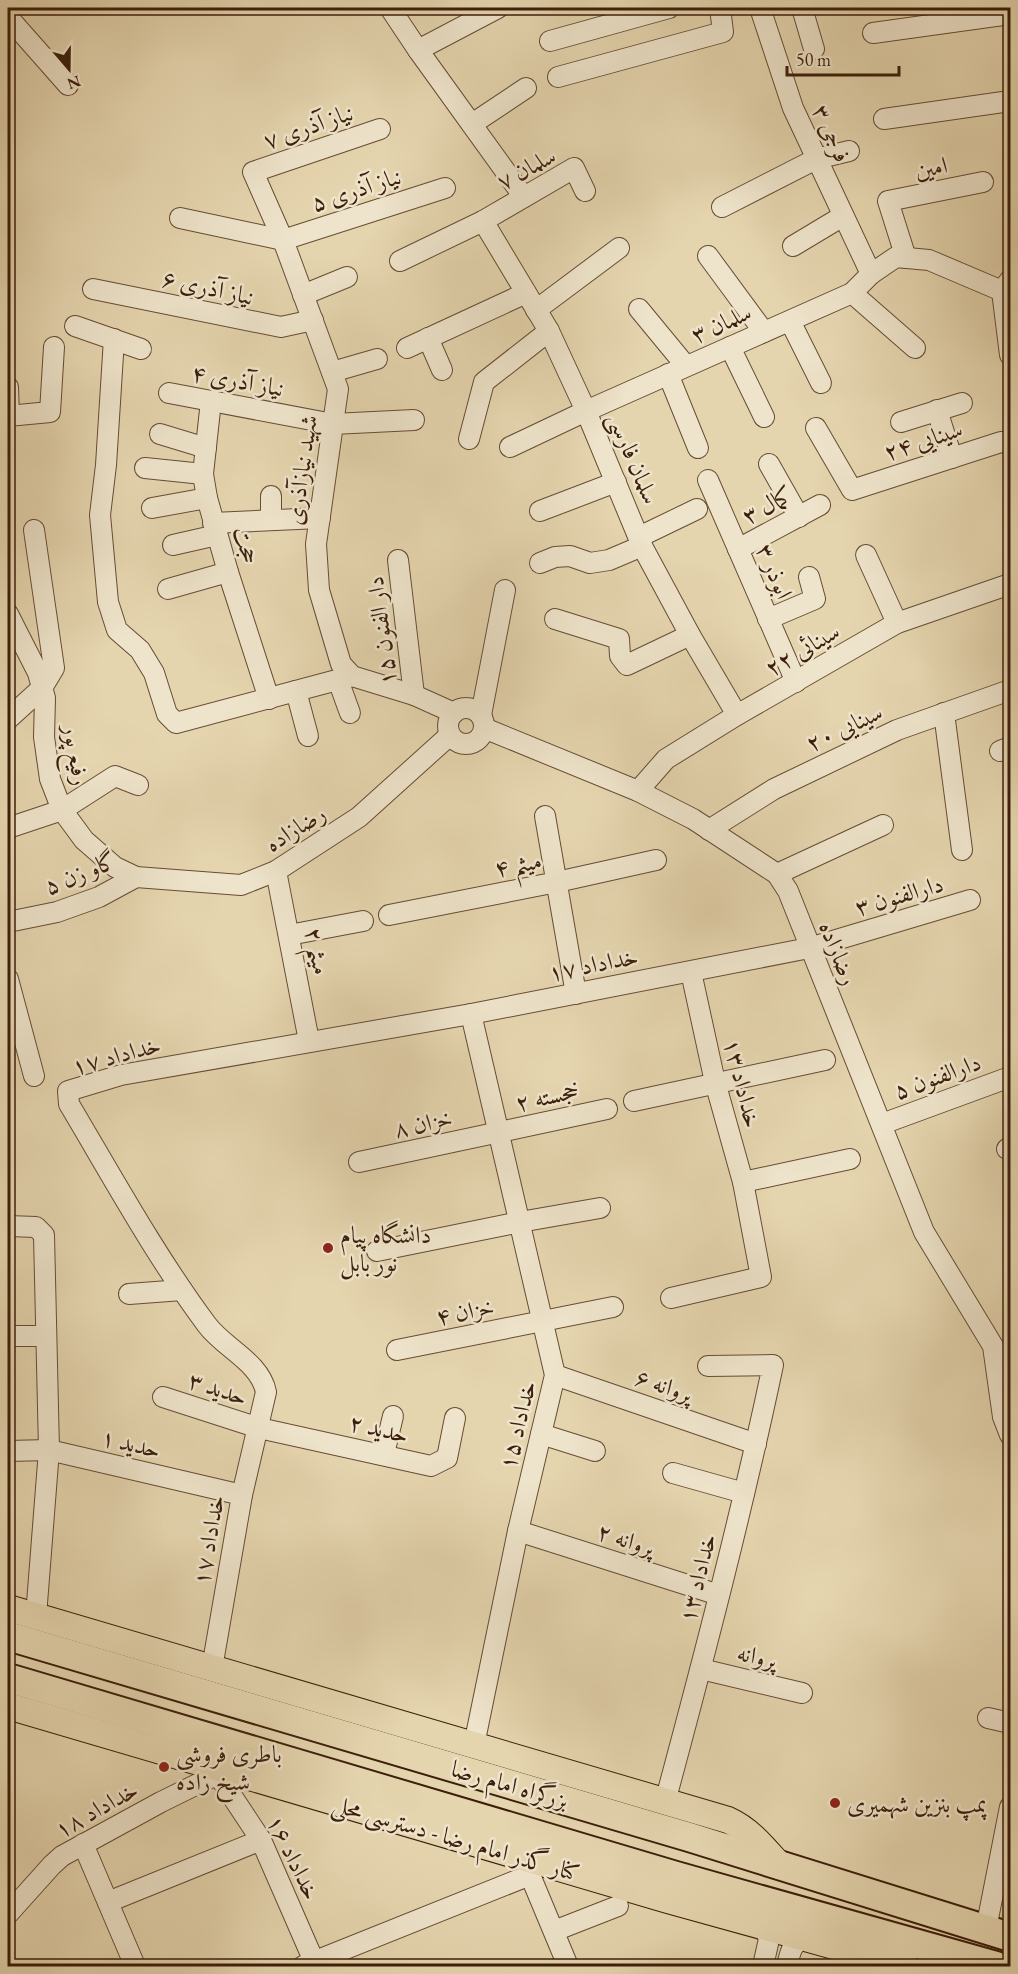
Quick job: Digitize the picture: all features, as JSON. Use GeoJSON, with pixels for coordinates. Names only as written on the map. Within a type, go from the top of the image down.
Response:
{"type":"FeatureCollection","features":[{"type":"Feature","properties":{"kind":"highway","name":"بزرگراه امام رضا"},"geometry":{"type":"LineString","coordinates":[[8,1636],[146,1663],[271,1714],[998,1933]]}},
{"type":"Feature","properties":{"kind":"highway","name":"بزرگراه امام رضا"},"geometry":{"type":"LineString","coordinates":[[8,1678],[654,1869],[996,1966]]}},
{"type":"Feature","properties":{"kind":"main road"},"geometry":{"type":"LineString","coordinates":[[8,1608],[36,1616],[146,1663],[212,1668],[735,1824],[755,1837],[780,1866]]}},
{"type":"Feature","properties":{"kind":"main road","name":"کنار گذر امام رضا - دسترسی محلی"},"geometry":{"type":"LineString","coordinates":[[9,1706],[222,1773],[906,1966]]}},
{"type":"Feature","properties":{"kind":"main road"},"geometry":{"type":"LineString","coordinates":[[271,1714],[359,1711]]}},
{"type":"Feature","properties":{"kind":"main road"},"geometry":{"type":"LineString","coordinates":[[648,1894],[697,1896],[816,1928],[898,1939]]}},
{"type":"Feature","properties":{"kind":"street"},"geometry":{"type":"LineString","coordinates":[[390,8],[418,51],[524,197]]}},
{"type":"Feature","properties":{"kind":"street"},"geometry":{"type":"LineString","coordinates":[[418,51],[498,8]]}},
{"type":"Feature","properties":{"kind":"street"},"geometry":{"type":"LineString","coordinates":[[550,41],[669,8]]}},
{"type":"Feature","properties":{"kind":"street"},"geometry":{"type":"LineString","coordinates":[[558,76],[723,32],[720,8]]}},
{"type":"Feature","properties":{"kind":"street","name":"فرجی ۳"},"geometry":{"type":"LineString","coordinates":[[760,8],[793,108],[871,274]]}},
{"type":"Feature","properties":{"kind":"street"},"geometry":{"type":"LineString","coordinates":[[802,8],[814,49]]}},
{"type":"Feature","properties":{"kind":"street"},"geometry":{"type":"LineString","coordinates":[[873,33],[1011,14]]}},
{"type":"Feature","properties":{"kind":"street"},"geometry":{"type":"LineString","coordinates":[[8,17],[68,85]]}},
{"type":"Feature","properties":{"kind":"street"},"geometry":{"type":"LineString","coordinates":[[472,124],[526,88]]}},
{"type":"Feature","properties":{"kind":"street"},"geometry":{"type":"LineString","coordinates":[[884,119],[1011,101]]}},
{"type":"Feature","properties":{"kind":"street","name":"نیاز آذری ۷"},"geometry":{"type":"LineString","coordinates":[[253,172],[380,129]]}},
{"type":"Feature","properties":{"kind":"street"},"geometry":{"type":"LineString","coordinates":[[722,207],[816,159],[849,151]]}},
{"type":"Feature","properties":{"kind":"street","name":"سلمان ۷"},"geometry":{"type":"LineString","coordinates":[[400,261],[483,221],[574,168],[585,190]]}},
{"type":"Feature","properties":{"kind":"street","name":"شهید نیازآذری"},"geometry":{"type":"LineString","coordinates":[[253,172],[283,240],[338,388],[316,544],[319,590],[345,678],[350,713]]}},
{"type":"Feature","properties":{"kind":"street","name":"امین"},"geometry":{"type":"LineString","coordinates":[[906,258],[888,201],[983,182]]}},
{"type":"Feature","properties":{"kind":"street","name":"نیاز آذری ۵"},"geometry":{"type":"LineString","coordinates":[[283,240],[445,188]]}},
{"type":"Feature","properties":{"kind":"street"},"geometry":{"type":"LineString","coordinates":[[794,246],[843,216]]}},
{"type":"Feature","properties":{"kind":"street"},"geometry":{"type":"LineString","coordinates":[[180,218],[283,240]]}},
{"type":"Feature","properties":{"kind":"street","name":"سلمان فارسی"},"geometry":{"type":"LineString","coordinates":[[483,221],[549,331],[586,411],[640,541],[736,715]]}},
{"type":"Feature","properties":{"kind":"street"},"geometry":{"type":"LineString","coordinates":[[536,310],[619,248]]}},
{"type":"Feature","properties":{"kind":"street"},"geometry":{"type":"LineString","coordinates":[[708,256],[764,332]]}},
{"type":"Feature","properties":{"kind":"street","name":"سلمان ۳"},"geometry":{"type":"LineString","coordinates":[[510,447],[852,293],[871,274],[896,257],[906,258]]}},
{"type":"Feature","properties":{"kind":"street"},"geometry":{"type":"LineString","coordinates":[[906,258],[929,260],[1006,285],[1011,354]]}},
{"type":"Feature","properties":{"kind":"street"},"geometry":{"type":"LineString","coordinates":[[303,295],[347,277]]}},
{"type":"Feature","properties":{"kind":"street","name":"نیاز آذری ۶"},"geometry":{"type":"LineString","coordinates":[[93,289],[281,327],[313,320]]}},
{"type":"Feature","properties":{"kind":"street"},"geometry":{"type":"LineString","coordinates":[[407,348],[526,292]]}},
{"type":"Feature","properties":{"kind":"street"},"geometry":{"type":"LineString","coordinates":[[852,293],[915,348]]}},
{"type":"Feature","properties":{"kind":"street"},"geometry":{"type":"LineString","coordinates":[[639,309],[686,366]]}},
{"type":"Feature","properties":{"kind":"street"},"geometry":{"type":"LineString","coordinates":[[790,321],[821,383]]}},
{"type":"Feature","properties":{"kind":"street"},"geometry":{"type":"LineString","coordinates":[[75,326],[141,349]]}},
{"type":"Feature","properties":{"kind":"street"},"geometry":{"type":"LineString","coordinates":[[469,439],[484,382],[549,331]]}},
{"type":"Feature","properties":{"kind":"street"},"geometry":{"type":"LineString","coordinates":[[428,338],[442,370]]}},
{"type":"Feature","properties":{"kind":"street"},"geometry":{"type":"LineString","coordinates":[[114,339],[106,465],[100,515],[108,602],[117,630],[140,650],[154,673],[167,714],[176,723],[345,678],[414,695],[454,712],[468,708],[482,722]]}},
{"type":"Feature","properties":{"kind":"street"},"geometry":{"type":"LineString","coordinates":[[8,387],[8,416],[50,412],[54,346]]}},
{"type":"Feature","properties":{"kind":"street"},"geometry":{"type":"LineString","coordinates":[[730,347],[764,417]]}},
{"type":"Feature","properties":{"kind":"street"},"geometry":{"type":"LineString","coordinates":[[332,372],[376,358]]}},
{"type":"Feature","properties":{"kind":"street"},"geometry":{"type":"LineString","coordinates":[[668,374],[698,448]]}},
{"type":"Feature","properties":{"kind":"street","name":"نیاز آذری ۴"},"geometry":{"type":"LineString","coordinates":[[169,393],[333,424],[414,420]]}},
{"type":"Feature","properties":{"kind":"street","name":"حجت"},"geometry":{"type":"LineString","coordinates":[[211,401],[203,474],[207,498],[269,699]]}},
{"type":"Feature","properties":{"kind":"street"},"geometry":{"type":"LineString","coordinates":[[901,422],[962,402]]}},
{"type":"Feature","properties":{"kind":"street"},"geometry":{"type":"LineString","coordinates":[[937,411],[952,458]]}},
{"type":"Feature","properties":{"kind":"street","name":"سینایی ۲۴"},"geometry":{"type":"LineString","coordinates":[[816,428],[852,490],[1001,442],[1011,443]]}},
{"type":"Feature","properties":{"kind":"street"},"geometry":{"type":"LineString","coordinates":[[159,434],[206,448]]}},
{"type":"Feature","properties":{"kind":"street"},"geometry":{"type":"LineString","coordinates":[[769,464],[799,517]]}},
{"type":"Feature","properties":{"kind":"street"},"geometry":{"type":"LineString","coordinates":[[145,468],[203,474]]}},
{"type":"Feature","properties":{"kind":"street","name":"ابوذر ۳"},"geometry":{"type":"LineString","coordinates":[[708,480],[796,682]]}},
{"type":"Feature","properties":{"kind":"street"},"geometry":{"type":"LineString","coordinates":[[540,512],[616,482]]}},
{"type":"Feature","properties":{"kind":"street"},"geometry":{"type":"LineString","coordinates":[[271,520],[272,496]]}},
{"type":"Feature","properties":{"kind":"street"},"geometry":{"type":"LineString","coordinates":[[152,508],[207,498]]}},
{"type":"Feature","properties":{"kind":"street","name":"کمال ۳"},"geometry":{"type":"LineString","coordinates":[[738,549],[820,505]]}},
{"type":"Feature","properties":{"kind":"street"},"geometry":{"type":"LineString","coordinates":[[540,563],[555,557],[570,556],[590,563],[609,560],[697,509]]}},
{"type":"Feature","properties":{"kind":"street"},"geometry":{"type":"LineString","coordinates":[[173,545],[215,529],[271,520],[320,518]]}},
{"type":"Feature","properties":{"kind":"street"},"geometry":{"type":"LineString","coordinates":[[8,719],[42,688],[54,668],[34,530]]}},
{"type":"Feature","properties":{"kind":"street"},"geometry":{"type":"LineString","coordinates":[[866,555],[897,623]]}},
{"type":"Feature","properties":{"kind":"street","name":"دار الفنون ۱۵"},"geometry":{"type":"LineString","coordinates":[[398,560],[414,695]]}},
{"type":"Feature","properties":{"kind":"street"},"geometry":{"type":"LineString","coordinates":[[168,589],[228,572]]}},
{"type":"Feature","properties":{"kind":"street"},"geometry":{"type":"LineString","coordinates":[[768,619],[815,599],[808,578]]}},
{"type":"Feature","properties":{"kind":"street","name":"سینائی ۲۲"},"geometry":{"type":"LineString","coordinates":[[638,791],[666,759],[736,715],[897,623],[1011,584]]}},
{"type":"Feature","properties":{"kind":"street"},"geometry":{"type":"LineString","coordinates":[[454,712],[448,723],[450,735],[455,741],[470,744],[482,736],[482,722],[505,590]]}},
{"type":"Feature","properties":{"kind":"street","name":"رفیع پور"},"geometry":{"type":"LineString","coordinates":[[8,614],[38,673],[45,698],[44,738],[50,779],[62,810],[84,840],[114,867],[136,878]]}},
{"type":"Feature","properties":{"kind":"street"},"geometry":{"type":"LineString","coordinates":[[555,619],[619,639],[620,656],[627,665],[690,635]]}},
{"type":"Feature","properties":{"kind":"street","name":"سینایی ۲۰"},"geometry":{"type":"LineString","coordinates":[[709,830],[774,789],[897,730],[1011,690]]}},
{"type":"Feature","properties":{"kind":"street"},"geometry":{"type":"LineString","coordinates":[[296,692],[308,736]]}},
{"type":"Feature","properties":{"kind":"street"},"geometry":{"type":"LineString","coordinates":[[944,713],[962,850]]}},
{"type":"Feature","properties":{"kind":"street","name":"رضازاده"},"geometry":{"type":"LineString","coordinates":[[482,722],[638,791],[693,819],[777,874],[788,891],[924,1232],[1002,1350]]}},
{"type":"Feature","properties":{"kind":"street","name":"رضازاده"},"geometry":{"type":"LineString","coordinates":[[136,878],[241,885],[276,871],[359,818],[450,735]]}},
{"type":"Feature","properties":{"kind":"street"},"geometry":{"type":"LineString","coordinates":[[8,828],[62,810],[115,776],[138,785]]}},
{"type":"Feature","properties":{"kind":"street"},"geometry":{"type":"LineString","coordinates":[[545,816],[576,994]]}},
{"type":"Feature","properties":{"kind":"street"},"geometry":{"type":"LineString","coordinates":[[777,874],[883,825]]}},
{"type":"Feature","properties":{"kind":"street","name":"میثم ۴"},"geometry":{"type":"LineString","coordinates":[[389,915],[656,860]]}},
{"type":"Feature","properties":{"kind":"street","name":"میثم ۲"},"geometry":{"type":"LineString","coordinates":[[276,871],[309,1041]]}},
{"type":"Feature","properties":{"kind":"street","name":"گاو زن ۵"},"geometry":{"type":"LineString","coordinates":[[8,922],[57,912],[99,897],[136,878]]}},
{"type":"Feature","properties":{"kind":"street","name":"دارالفنون ۳"},"geometry":{"type":"LineString","coordinates":[[809,948],[970,900]]}},
{"type":"Feature","properties":{"kind":"street"},"geometry":{"type":"LineString","coordinates":[[289,935],[363,921]]}},
{"type":"Feature","properties":{"kind":"street","name":"خداداد ۱۷"},"geometry":{"type":"LineString","coordinates":[[212,1668],[242,1495],[266,1392],[264,1380],[249,1363],[209,1328],[182,1290],[69,1104],[68,1091],[121,1075],[471,1014],[809,948]]}},
{"type":"Feature","properties":{"kind":"street","name":"خداداد ۱۳"},"geometry":{"type":"LineString","coordinates":[[670,1298],[761,1277],[743,1182],[715,1082],[691,972]]}},
{"type":"Feature","properties":{"kind":"street"},"geometry":{"type":"LineString","coordinates":[[8,979],[34,1076]]}},
{"type":"Feature","properties":{"kind":"street","name":"خداداد ۱۵"},"geometry":{"type":"LineString","coordinates":[[471,1014],[555,1375],[518,1531],[474,1745]]}},
{"type":"Feature","properties":{"kind":"street"},"geometry":{"type":"LineString","coordinates":[[634,1101],[825,1060]]}},
{"type":"Feature","properties":{"kind":"street","name":"دارالفنون ۵"},"geometry":{"type":"LineString","coordinates":[[882,1124],[1011,1077]]}},
{"type":"Feature","properties":{"kind":"street","name":"خجسته ۲"},"geometry":{"type":"LineString","coordinates":[[498,1133],[607,1109]]}},
{"type":"Feature","properties":{"kind":"street","name":"خزان ۸"},"geometry":{"type":"LineString","coordinates":[[359,1162],[498,1133]]}},
{"type":"Feature","properties":{"kind":"street"},"geometry":{"type":"LineString","coordinates":[[743,1182],[850,1159]]}},
{"type":"Feature","properties":{"kind":"street"},"geometry":{"type":"LineString","coordinates":[[377,1251],[600,1208]]}},
{"type":"Feature","properties":{"kind":"street"},"geometry":{"type":"LineString","coordinates":[[8,1226],[36,1227],[44,1235],[49,1450],[36,1616]]}},
{"type":"Feature","properties":{"kind":"street"},"geometry":{"type":"LineString","coordinates":[[129,1294],[182,1290]]}},
{"type":"Feature","properties":{"kind":"street","name":"خزان ۴"},"geometry":{"type":"LineString","coordinates":[[397,1350],[614,1307]]}},
{"type":"Feature","properties":{"kind":"street"},"geometry":{"type":"LineString","coordinates":[[8,1336],[46,1336]]}},
{"type":"Feature","properties":{"kind":"street"},"geometry":{"type":"LineString","coordinates":[[1002,1350],[1003,1417],[1011,1435]]}},
{"type":"Feature","properties":{"kind":"street","name":"خداداد ۱۳"},"geometry":{"type":"LineString","coordinates":[[665,1802],[719,1596],[756,1444],[772,1365],[708,1366]]}},
{"type":"Feature","properties":{"kind":"street","name":"پروانه ۶"},"geometry":{"type":"LineString","coordinates":[[555,1375],[756,1444]]}},
{"type":"Feature","properties":{"kind":"street","name":"حدید ۳"},"geometry":{"type":"LineString","coordinates":[[163,1397],[259,1428]]}},
{"type":"Feature","properties":{"kind":"street"},"geometry":{"type":"LineString","coordinates":[[384,1454],[393,1416]]}},
{"type":"Feature","properties":{"kind":"street","name":"حدید ۲"},"geometry":{"type":"LineString","coordinates":[[259,1428],[431,1466],[447,1458],[455,1418]]}},
{"type":"Feature","properties":{"kind":"street"},"geometry":{"type":"LineString","coordinates":[[541,1434],[595,1451]]}},
{"type":"Feature","properties":{"kind":"street","name":"حدید ۱"},"geometry":{"type":"LineString","coordinates":[[8,1451],[49,1450],[242,1495]]}},
{"type":"Feature","properties":{"kind":"street"},"geometry":{"type":"LineString","coordinates":[[673,1473],[744,1493]]}},
{"type":"Feature","properties":{"kind":"street","name":"پروانه ۲"},"geometry":{"type":"LineString","coordinates":[[518,1531],[719,1596]]}},
{"type":"Feature","properties":{"kind":"street","name":"پروانه"},"geometry":{"type":"LineString","coordinates":[[701,1669],[802,1693]]}},
{"type":"Feature","properties":{"kind":"street"},"geometry":{"type":"LineString","coordinates":[[988,1718],[1011,1723]]}},
{"type":"Feature","properties":{"kind":"street","name":"خداداد ۱۶"},"geometry":{"type":"LineString","coordinates":[[222,1773],[261,1840],[311,1965]]}},
{"type":"Feature","properties":{"kind":"street","name":"خداداد ۱۸"},"geometry":{"type":"LineString","coordinates":[[8,1914],[52,1865],[83,1844],[161,1802],[222,1773]]}},
{"type":"Feature","properties":{"kind":"street"},"geometry":{"type":"LineString","coordinates":[[998,1933],[1011,1807]]}},
{"type":"Feature","properties":{"kind":"street"},"geometry":{"type":"LineString","coordinates":[[108,1902],[261,1840]]}},
{"type":"Feature","properties":{"kind":"street"},"geometry":{"type":"LineString","coordinates":[[83,1844],[133,1966]]}},
{"type":"Feature","properties":{"kind":"street"},"geometry":{"type":"LineString","coordinates":[[311,1965],[530,1875],[568,1966]]}},
{"type":"Feature","properties":{"kind":"street"},"geometry":{"type":"LineString","coordinates":[[554,1931],[618,1906]]}},
{"type":"Feature","properties":{"kind":"street"},"geometry":{"type":"LineString","coordinates":[[764,1927],[769,1940],[764,1966]]}},
{"type":"Feature","properties":{"kind":"street"},"geometry":{"type":"LineString","coordinates":[[787,1966],[792,1946],[804,1938]]}},
{"type":"Feature","properties":{"kind":"place","name":"دانشگاه پیام نور بابل"},"geometry":{"type":"Point","coordinates":[328,1248]}},
{"type":"Feature","properties":{"kind":"place","name":"باطری فروشی شیخ زاده"},"geometry":{"type":"Point","coordinates":[164,1767]}},
{"type":"Feature","properties":{"kind":"place","name":"پمپ بنزین شهمیری"},"geometry":{"type":"Point","coordinates":[835,1803]}}]}
